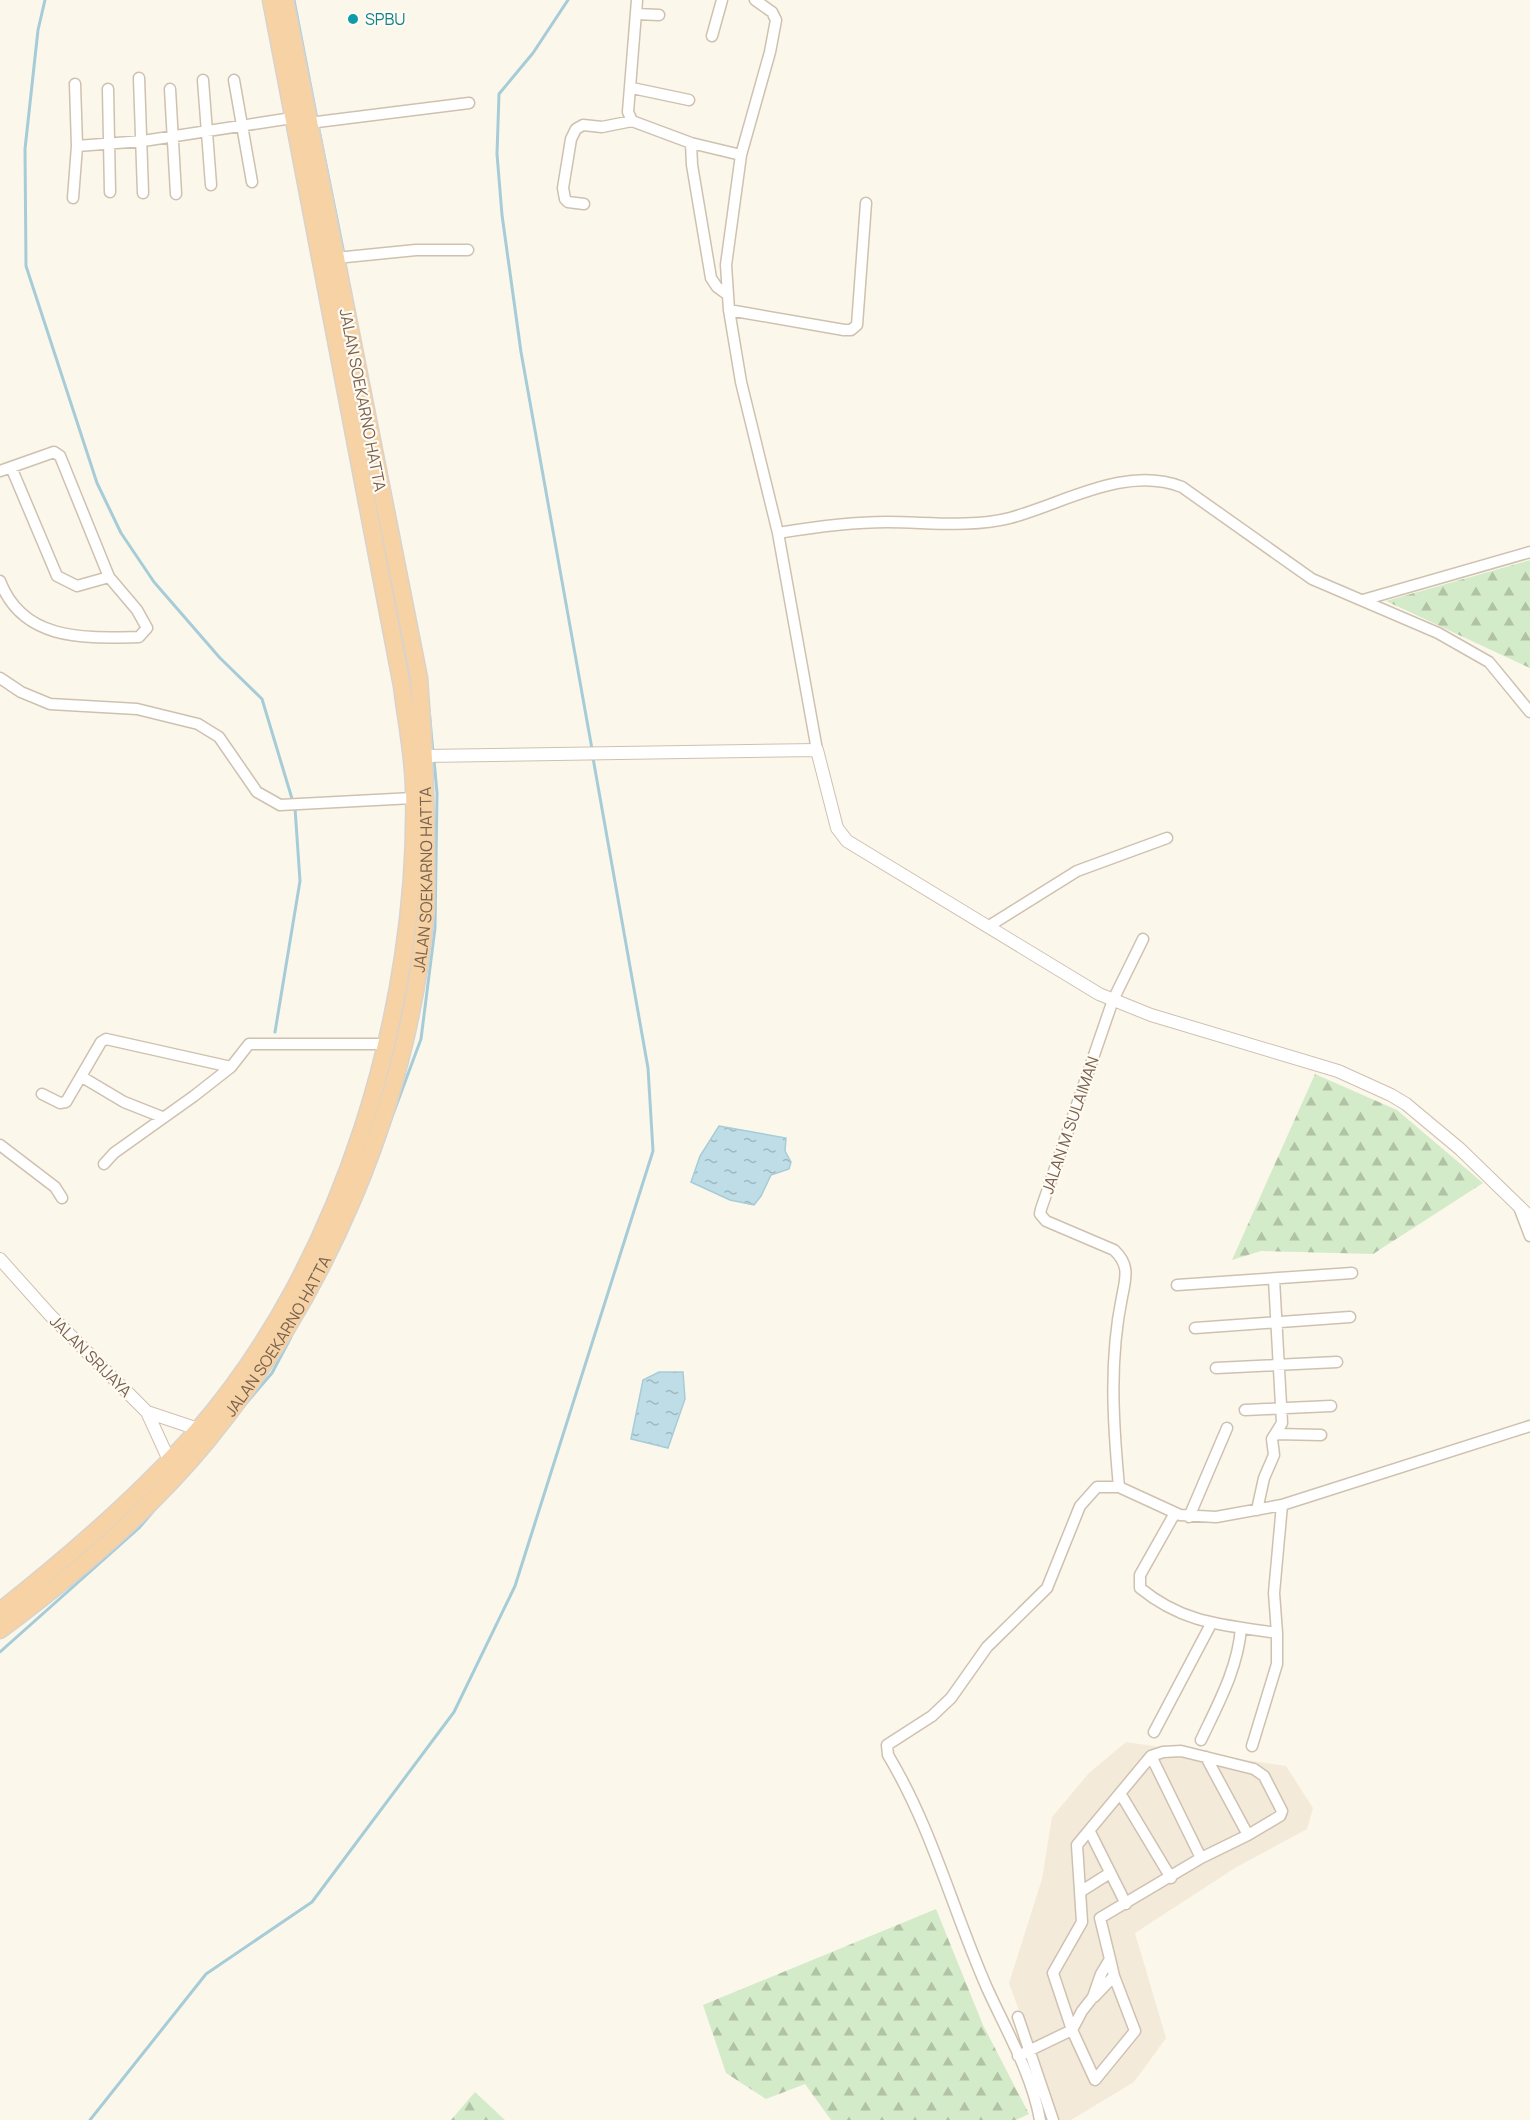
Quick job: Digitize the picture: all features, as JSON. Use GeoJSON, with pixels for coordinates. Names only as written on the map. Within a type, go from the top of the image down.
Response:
{"type":"FeatureCollection","features":[{"type":"Feature","properties":{"kind":"highway","name":"JALAN SOEKARNO HATTA"},"geometry":{"type":"LineString","coordinates":[[0,1611],[62,1561],[169,1460],[198,1429],[267,1334],[300,1276],[352,1161],[388,1044],[410,903],[413,798],[399,665],[285,119],[271,0]]}},
{"type":"Feature","properties":{"kind":"highway","name":"JALAN SOEKARNO HATTA"},"geometry":{"type":"LineString","coordinates":[[0,1630],[97,1551],[176,1476],[206,1442],[277,1346],[352,1203],[383,1124],[406,1037],[412,1004],[426,919],[427,756],[419,678],[339,258],[285,0]]}},
{"type":"Feature","properties":{"kind":"street"},"geometry":{"type":"LineString","coordinates":[[632,121],[628,112],[632,87],[637,0]]}},
{"type":"Feature","properties":{"kind":"street"},"geometry":{"type":"LineString","coordinates":[[712,36],[722,0]]}},
{"type":"Feature","properties":{"kind":"street"},"geometry":{"type":"LineString","coordinates":[[755,0],[772,12],[776,20],[770,52],[741,155],[726,265],[729,310],[741,382],[778,533],[817,750],[837,828],[843,838],[1088,988],[1113,1000],[1151,1015],[1338,1071],[1391,1095],[1407,1104],[1460,1149],[1530,1217]]}},
{"type":"Feature","properties":{"kind":"street"},"geometry":{"type":"LineString","coordinates":[[636,14],[659,15]]}},
{"type":"Feature","properties":{"kind":"street"},"geometry":{"type":"LineString","coordinates":[[140,78],[143,193]]}},
{"type":"Feature","properties":{"kind":"street"},"geometry":{"type":"LineString","coordinates":[[203,80],[211,185]]}},
{"type":"Feature","properties":{"kind":"street"},"geometry":{"type":"LineString","coordinates":[[234,80],[245,124],[252,182]]}},
{"type":"Feature","properties":{"kind":"street"},"geometry":{"type":"LineString","coordinates":[[73,198],[77,146],[75,84]]}},
{"type":"Feature","properties":{"kind":"street"},"geometry":{"type":"LineString","coordinates":[[632,87],[689,100]]}},
{"type":"Feature","properties":{"kind":"street"},"geometry":{"type":"LineString","coordinates":[[108,89],[110,192]]}},
{"type":"Feature","properties":{"kind":"street"},"geometry":{"type":"LineString","coordinates":[[170,89],[176,194]]}},
{"type":"Feature","properties":{"kind":"street"},"geometry":{"type":"LineString","coordinates":[[312,122],[469,103]]}},
{"type":"Feature","properties":{"kind":"street"},"geometry":{"type":"LineString","coordinates":[[77,146],[143,141],[285,119]]}},
{"type":"Feature","properties":{"kind":"street"},"geometry":{"type":"LineString","coordinates":[[584,204],[568,202],[564,196],[569,148],[573,134],[583,125],[602,127],[632,121],[691,143],[741,155]]}},
{"type":"Feature","properties":{"kind":"street"},"geometry":{"type":"LineString","coordinates":[[691,143],[692,165],[711,278],[717,287],[728,295]]}},
{"type":"Feature","properties":{"kind":"street"},"geometry":{"type":"LineString","coordinates":[[729,310],[851,330],[857,325],[866,204]]}},
{"type":"Feature","properties":{"kind":"street"},"geometry":{"type":"LineString","coordinates":[[339,258],[378,253],[468,250]]}},
{"type":"Feature","properties":{"kind":"street"},"geometry":{"type":"LineString","coordinates":[[0,471],[54,452],[60,456],[109,577],[137,610],[147,628],[140,637],[65,636],[45,628],[22,613],[4,591],[0,581]]}},
{"type":"Feature","properties":{"kind":"street"},"geometry":{"type":"LineString","coordinates":[[11,468],[57,576],[76,586],[109,577]]}},
{"type":"Feature","properties":{"kind":"street"},"geometry":{"type":"LineString","coordinates":[[778,533],[867,523],[949,525],[984,522],[1010,518],[1104,486],[1168,481],[1182,487],[1312,579],[1438,633],[1489,662],[1530,712]]}},
{"type":"Feature","properties":{"kind":"street"},"geometry":{"type":"LineString","coordinates":[[1362,600],[1530,552]]}},
{"type":"Feature","properties":{"kind":"street"},"geometry":{"type":"LineString","coordinates":[[0,678],[21,692],[50,704],[137,709],[198,724],[219,737],[257,792],[280,805],[323,805],[413,798]]}},
{"type":"Feature","properties":{"kind":"street"},"geometry":{"type":"LineString","coordinates":[[427,756],[817,750]]}},
{"type":"Feature","properties":{"kind":"street"},"geometry":{"type":"LineString","coordinates":[[988,926],[1077,871],[1167,838]]}},
{"type":"Feature","properties":{"kind":"street"},"geometry":{"type":"LineString","coordinates":[[1113,1000],[1143,939]]}},
{"type":"Feature","properties":{"kind":"street","name":"JALAN M SULAIMAN"},"geometry":{"type":"LineString","coordinates":[[1113,1000],[1040,1214],[1046,1221],[1113,1250],[1120,1256],[1127,1271],[1117,1320],[1112,1378],[1119,1487]]}},
{"type":"Feature","properties":{"kind":"street"},"geometry":{"type":"LineString","coordinates":[[42,1094],[64,1103],[101,1042],[106,1039],[231,1067]]}},
{"type":"Feature","properties":{"kind":"street"},"geometry":{"type":"LineString","coordinates":[[104,1164],[114,1153],[231,1067],[249,1044],[388,1044]]}},
{"type":"Feature","properties":{"kind":"street"},"geometry":{"type":"LineString","coordinates":[[81,1077],[124,1102],[162,1117]]}},
{"type":"Feature","properties":{"kind":"street"},"geometry":{"type":"LineString","coordinates":[[0,1145],[55,1187],[62,1198]]}},
{"type":"Feature","properties":{"kind":"street"},"geometry":{"type":"LineString","coordinates":[[1519,1207],[1530,1236]]}},
{"type":"Feature","properties":{"kind":"street","name":"JALAN SRIJAYA"},"geometry":{"type":"LineString","coordinates":[[0,1259],[50,1315],[147,1412],[198,1429]]}},
{"type":"Feature","properties":{"kind":"street"},"geometry":{"type":"LineString","coordinates":[[1177,1285],[1352,1273]]}},
{"type":"Feature","properties":{"kind":"street"},"geometry":{"type":"LineString","coordinates":[[1257,1510],[1274,1455],[1272,1440],[1282,1423],[1274,1279]]}},
{"type":"Feature","properties":{"kind":"street"},"geometry":{"type":"LineString","coordinates":[[1195,1328],[1350,1317]]}},
{"type":"Feature","properties":{"kind":"street"},"geometry":{"type":"LineString","coordinates":[[1216,1368],[1337,1362]]}},
{"type":"Feature","properties":{"kind":"street"},"geometry":{"type":"LineString","coordinates":[[1245,1410],[1331,1406]]}},
{"type":"Feature","properties":{"kind":"street"},"geometry":{"type":"LineString","coordinates":[[147,1412],[169,1460]]}},
{"type":"Feature","properties":{"kind":"street"},"geometry":{"type":"LineString","coordinates":[[1040,2120],[1018,2056],[987,1986],[944,1873],[888,1755],[887,1745],[932,1716],[951,1698],[987,1647],[1047,1588],[1080,1506],[1090,1492],[1097,1487],[1119,1487],[1174,1513],[1189,1517],[1216,1517],[1282,1505],[1530,1426]]}},
{"type":"Feature","properties":{"kind":"street"},"geometry":{"type":"LineString","coordinates":[[1189,1517],[1227,1428]]}},
{"type":"Feature","properties":{"kind":"street"},"geometry":{"type":"LineString","coordinates":[[1276,1434],[1322,1435]]}},
{"type":"Feature","properties":{"kind":"street"},"geometry":{"type":"LineString","coordinates":[[1252,1746],[1277,1665],[1274,1593],[1282,1505]]}},
{"type":"Feature","properties":{"kind":"street"},"geometry":{"type":"LineString","coordinates":[[1174,1513],[1140,1575],[1140,1588],[1178,1613],[1211,1624],[1277,1633]]}},
{"type":"Feature","properties":{"kind":"street"},"geometry":{"type":"LineString","coordinates":[[1154,1732],[1211,1624]]}},
{"type":"Feature","properties":{"kind":"street"},"geometry":{"type":"LineString","coordinates":[[1201,1740],[1226,1689],[1240,1641],[1241,1628]]}},
{"type":"Feature","properties":{"kind":"street"},"geometry":{"type":"LineString","coordinates":[[1082,1922],[1100,1918],[1171,1878],[1201,1858],[1280,1816],[1282,1811],[1264,1776],[1254,1769],[1181,1751],[1163,1752],[1151,1756],[1077,1845],[1082,1922],[1053,1973],[1072,2030],[1095,2080],[1135,2031],[1114,1976],[1100,1918]]}},
{"type":"Feature","properties":{"kind":"street"},"geometry":{"type":"LineString","coordinates":[[1151,1756],[1201,1858]]}},
{"type":"Feature","properties":{"kind":"street"},"geometry":{"type":"LineString","coordinates":[[1206,1757],[1248,1835]]}},
{"type":"Feature","properties":{"kind":"street"},"geometry":{"type":"LineString","coordinates":[[1120,1793],[1171,1878]]}},
{"type":"Feature","properties":{"kind":"street"},"geometry":{"type":"LineString","coordinates":[[1090,1832],[1126,1904]]}},
{"type":"Feature","properties":{"kind":"street"},"geometry":{"type":"LineString","coordinates":[[1080,1892],[1110,1873]]}},
{"type":"Feature","properties":{"kind":"street"},"geometry":{"type":"LineString","coordinates":[[1093,1997],[1101,1974],[1110,1959]]}},
{"type":"Feature","properties":{"kind":"street"},"geometry":{"type":"LineString","coordinates":[[1018,2056],[1072,2030],[1082,2011],[1114,1976]]}},
{"type":"Feature","properties":{"kind":"street"},"geometry":{"type":"LineString","coordinates":[[1018,2017],[1053,2120]]}},
{"type":"Feature","properties":{"kind":"shaded area"},"geometry":{"type":"Polygon","coordinates":[[[1126,1742],[1286,1766],[1313,1808],[1307,1829],[1235,1868],[1135,1933],[1166,2038],[1134,2082],[1071,2120],[1055,2120],[1037,2060],[1009,1983],[1042,1879],[1052,1817],[1089,1773],[1126,1742]]]}},
{"type":"Feature","properties":{"kind":"green space"},"geometry":{"type":"Polygon","coordinates":[[[1530,560],[1530,668],[1386,601],[1530,560]]]}},
{"type":"Feature","properties":{"kind":"green space"},"geometry":{"type":"Polygon","coordinates":[[[1315,1074],[1397,1110],[1483,1183],[1373,1254],[1261,1251],[1232,1260],[1315,1074]]]}},
{"type":"Feature","properties":{"kind":"green space"},"geometry":{"type":"Polygon","coordinates":[[[936,1909],[983,2025],[1029,2114],[1016,2120],[831,2120],[805,2084],[766,2099],[726,2073],[703,2005],[936,1909]]]}},
{"type":"Feature","properties":{"kind":"green space"},"geometry":{"type":"Polygon","coordinates":[[[475,2092],[505,2120],[451,2120],[475,2092]]]}},
{"type":"Feature","properties":{"kind":"water"},"geometry":{"type":"Polygon","coordinates":[[[719,1126],[786,1138],[785,1151],[791,1162],[789,1169],[771,1175],[754,1205],[730,1200],[691,1182],[700,1156],[719,1126]]]}},
{"type":"Feature","properties":{"kind":"water"},"geometry":{"type":"Polygon","coordinates":[[[659,1372],[683,1372],[685,1399],[668,1448],[631,1439],[643,1380],[659,1372]]]}},
{"type":"Feature","properties":{"kind":"waterway"},"geometry":{"type":"LineString","coordinates":[[45,0],[38,30],[25,149],[26,266],[97,483],[121,533],[154,582],[220,658],[262,699],[293,802]]}},
{"type":"Feature","properties":{"kind":"waterway"},"geometry":{"type":"LineString","coordinates":[[294,0],[317,119]]}},
{"type":"Feature","properties":{"kind":"waterway"},"geometry":{"type":"LineString","coordinates":[[568,0],[533,53],[499,94],[497,154],[502,215],[521,352],[592,749]]}},
{"type":"Feature","properties":{"kind":"waterway"},"geometry":{"type":"LineString","coordinates":[[318,125],[344,254]]}},
{"type":"Feature","properties":{"kind":"waterway"},"geometry":{"type":"LineString","coordinates":[[429,709],[433,753]]}},
{"type":"Feature","properties":{"kind":"waterway"},"geometry":{"type":"LineString","coordinates":[[90,2120],[206,1974],[312,1902],[454,1712],[515,1586],[653,1151],[648,1068],[593,758]]}},
{"type":"Feature","properties":{"kind":"waterway"},"geometry":{"type":"LineString","coordinates":[[364,1192],[421,1039],[435,928],[437,793],[434,760]]}},
{"type":"Feature","properties":{"kind":"waterway"},"geometry":{"type":"LineString","coordinates":[[275,1032],[300,881],[295,808]]}},
{"type":"Feature","properties":{"kind":"waterway"},"geometry":{"type":"LineString","coordinates":[[242,1408],[272,1373],[291,1337]]}},
{"type":"Feature","properties":{"kind":"waterway"},"geometry":{"type":"LineString","coordinates":[[0,1652],[139,1528],[156,1508]]}},
{"type":"Feature","properties":{"kind":"place","name":"SPBU"},"geometry":{"type":"Point","coordinates":[353,19]}}]}
